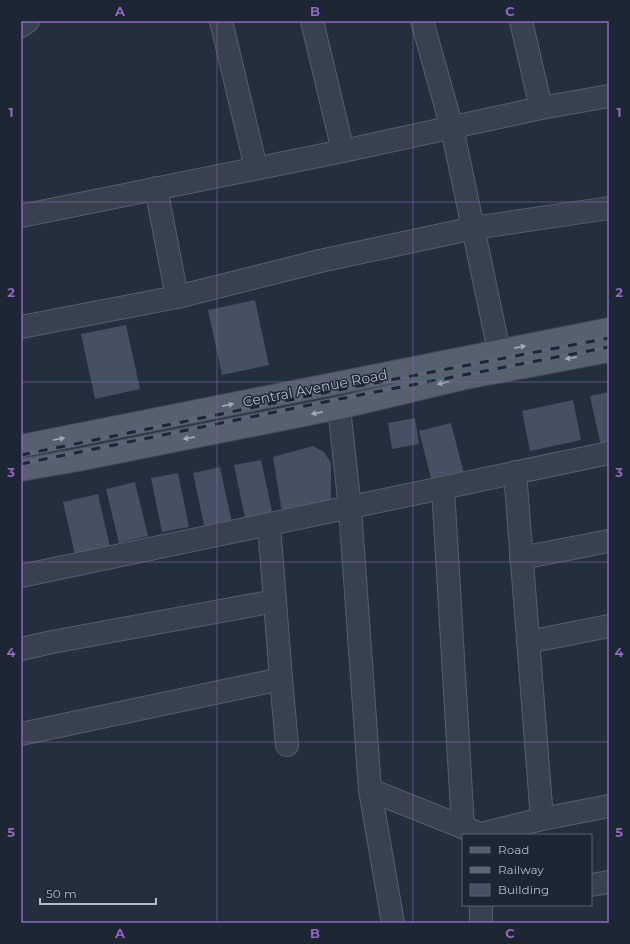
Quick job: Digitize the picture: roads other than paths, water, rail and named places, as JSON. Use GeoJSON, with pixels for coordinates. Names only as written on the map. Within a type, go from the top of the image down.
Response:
{"type":"FeatureCollection","features":[{"type":"Feature","properties":{"kind":"main road","name":"Central Avenue Road"},"geometry":{"type":"LineString","coordinates":[[21,446],[609,329]]}},
{"type":"Feature","properties":{"kind":"main road"},"geometry":{"type":"LineString","coordinates":[[21,470],[339,408],[465,378],[609,351]]}},
{"type":"Feature","properties":{"kind":"street"},"geometry":{"type":"LineString","coordinates":[[21,26],[28,21]]}},
{"type":"Feature","properties":{"kind":"street"},"geometry":{"type":"LineString","coordinates":[[221,21],[256,168]]}},
{"type":"Feature","properties":{"kind":"street"},"geometry":{"type":"LineString","coordinates":[[312,21],[343,151]]}},
{"type":"Feature","properties":{"kind":"street"},"geometry":{"type":"LineString","coordinates":[[422,21],[452,128],[499,352]]}},
{"type":"Feature","properties":{"kind":"street"},"geometry":{"type":"LineString","coordinates":[[521,21],[541,108]]}},
{"type":"Feature","properties":{"kind":"street"},"geometry":{"type":"LineString","coordinates":[[21,216],[343,151],[541,108],[609,96]]}},
{"type":"Feature","properties":{"kind":"street"},"geometry":{"type":"LineString","coordinates":[[156,188],[177,297]]}},
{"type":"Feature","properties":{"kind":"street"},"geometry":{"type":"LineString","coordinates":[[21,327],[177,297],[320,261],[474,228],[609,208]]}},
{"type":"Feature","properties":{"kind":"street"},"geometry":{"type":"LineString","coordinates":[[339,408],[350,508],[370,790],[393,923]]}},
{"type":"Feature","properties":{"kind":"street"},"geometry":{"type":"LineString","coordinates":[[21,576],[609,453]]}},
{"type":"Feature","properties":{"kind":"street"},"geometry":{"type":"LineString","coordinates":[[515,472],[542,819]]}},
{"type":"Feature","properties":{"kind":"street"},"geometry":{"type":"LineString","coordinates":[[443,488],[475,832]]}},
{"type":"Feature","properties":{"kind":"street"},"geometry":{"type":"LineString","coordinates":[[269,525],[281,679],[288,745]]}},
{"type":"Feature","properties":{"kind":"street"},"geometry":{"type":"LineString","coordinates":[[521,558],[609,541]]}},
{"type":"Feature","properties":{"kind":"street"},"geometry":{"type":"LineString","coordinates":[[21,649],[275,601]]}},
{"type":"Feature","properties":{"kind":"street"},"geometry":{"type":"LineString","coordinates":[[528,642],[609,626]]}},
{"type":"Feature","properties":{"kind":"street"},"geometry":{"type":"LineString","coordinates":[[21,734],[281,679]]}},
{"type":"Feature","properties":{"kind":"street"},"geometry":{"type":"LineString","coordinates":[[370,790],[475,832],[609,806]]}},
{"type":"Feature","properties":{"kind":"street"},"geometry":{"type":"LineString","coordinates":[[592,885],[609,882]]}},
{"type":"Feature","properties":{"kind":"street"},"geometry":{"type":"LineString","coordinates":[[481,923],[482,906]]}},
{"type":"Feature","properties":{"kind":"railway"},"geometry":{"type":"LineString","coordinates":[[21,455],[338,390],[609,338]]}},
{"type":"Feature","properties":{"kind":"railway"},"geometry":{"type":"LineString","coordinates":[[21,464],[339,399],[609,347]]}}]}
